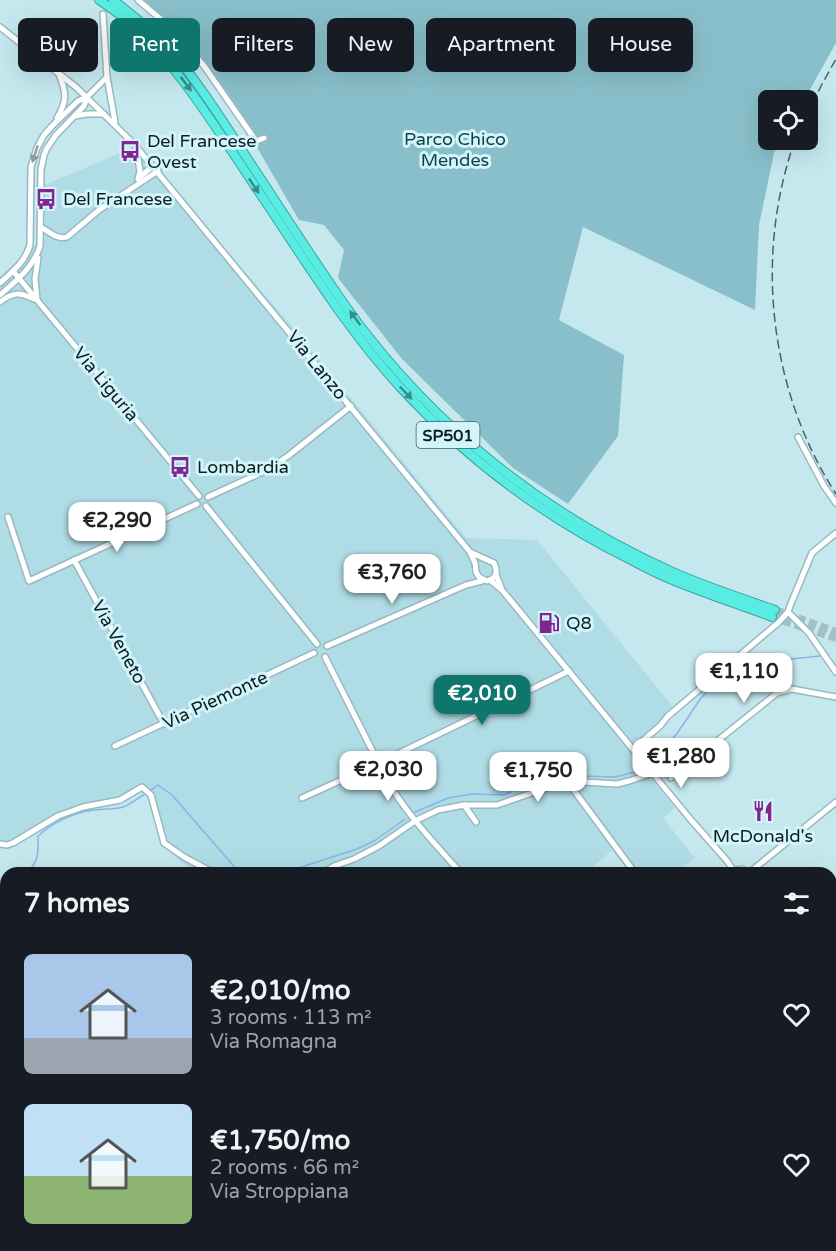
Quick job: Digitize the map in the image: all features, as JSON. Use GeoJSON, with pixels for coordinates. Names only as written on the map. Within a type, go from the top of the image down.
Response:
{"type":"FeatureCollection","features":[{"type":"Feature","properties":{"kind":"highway","name":"SP501"},"geometry":{"type":"LineString","coordinates":[[99,0],[129,23],[156,48],[175,70],[354,332],[399,386],[439,426],[498,477],[543,510],[599,544],[673,581],[773,614],[675,573],[604,537],[549,504],[503,471],[443,419],[406,382],[330,285],[230,132],[178,60],[135,17],[113,0]]}},
{"type":"Feature","properties":{"kind":"street"},"geometry":{"type":"LineString","coordinates":[[138,0],[171,28],[204,66],[256,141],[264,138]]}},
{"type":"Feature","properties":{"kind":"street"},"geometry":{"type":"LineString","coordinates":[[102,14],[107,77],[115,124]]}},
{"type":"Feature","properties":{"kind":"street"},"geometry":{"type":"LineString","coordinates":[[0,27],[18,41]]}},
{"type":"Feature","properties":{"kind":"street"},"geometry":{"type":"LineString","coordinates":[[58,72],[105,114],[134,144],[140,165],[138,179]]}},
{"type":"Feature","properties":{"kind":"street"},"geometry":{"type":"LineString","coordinates":[[53,125],[65,102],[64,89],[58,72]]}},
{"type":"Feature","properties":{"kind":"street"},"geometry":{"type":"LineString","coordinates":[[38,301],[35,279],[40,246],[41,176],[44,155],[51,141],[84,106],[87,97],[107,77]]}},
{"type":"Feature","properties":{"kind":"street"},"geometry":{"type":"LineString","coordinates":[[0,283],[25,258],[30,245],[32,168],[39,142],[78,100],[87,97]]}},
{"type":"Feature","properties":{"kind":"street"},"geometry":{"type":"LineString","coordinates":[[73,117],[105,114]]}},
{"type":"Feature","properties":{"kind":"street","name":"Via Lanzo"},"geometry":{"type":"LineString","coordinates":[[134,144],[470,552],[476,570]]}},
{"type":"Feature","properties":{"kind":"street"},"geometry":{"type":"LineString","coordinates":[[132,188],[138,179],[153,166]]}},
{"type":"Feature","properties":{"kind":"street"},"geometry":{"type":"LineString","coordinates":[[41,227],[59,237],[67,237],[99,210],[158,171]]}},
{"type":"Feature","properties":{"kind":"street"},"geometry":{"type":"LineString","coordinates":[[0,295],[33,263],[40,246]]}},
{"type":"Feature","properties":{"kind":"street","name":"Via Liguria"},"geometry":{"type":"LineString","coordinates":[[13,271],[199,496]]}},
{"type":"Feature","properties":{"kind":"street"},"geometry":{"type":"LineString","coordinates":[[0,302],[8,296],[18,294],[38,301]]}},
{"type":"Feature","properties":{"kind":"street"},"geometry":{"type":"LineString","coordinates":[[197,504],[196,499],[199,496],[208,497],[267,470],[351,406]]}},
{"type":"Feature","properties":{"kind":"street"},"geometry":{"type":"LineString","coordinates":[[798,436],[815,470],[836,503]]}},
{"type":"Feature","properties":{"kind":"street"},"geometry":{"type":"LineString","coordinates":[[206,506],[209,501],[208,497]]}},
{"type":"Feature","properties":{"kind":"street"},"geometry":{"type":"LineString","coordinates":[[197,504],[201,507],[206,506]]}},
{"type":"Feature","properties":{"kind":"street"},"geometry":{"type":"LineString","coordinates":[[8,517],[29,581],[197,504]]}},
{"type":"Feature","properties":{"kind":"street"},"geometry":{"type":"LineString","coordinates":[[206,506],[317,644]]}},
{"type":"Feature","properties":{"kind":"street"},"geometry":{"type":"LineString","coordinates":[[633,749],[668,716],[778,623],[788,612],[812,553],[836,533]]}},
{"type":"Feature","properties":{"kind":"street","name":"Via Lanzo"},"geometry":{"type":"LineString","coordinates":[[470,552],[485,560]]}},
{"type":"Feature","properties":{"kind":"street","name":"Via Veneto"},"geometry":{"type":"LineString","coordinates":[[74,560],[164,724]]}},
{"type":"Feature","properties":{"kind":"street"},"geometry":{"type":"LineString","coordinates":[[466,585],[472,580],[480,563],[485,560],[491,561],[495,566],[502,590]]}},
{"type":"Feature","properties":{"kind":"street"},"geometry":{"type":"LineString","coordinates":[[476,570],[479,577],[502,590],[731,867]]}},
{"type":"Feature","properties":{"kind":"street"},"geometry":{"type":"LineString","coordinates":[[327,646],[466,585],[487,580],[496,575]]}},
{"type":"Feature","properties":{"kind":"street"},"geometry":{"type":"LineString","coordinates":[[788,612],[809,633],[836,672]]}},
{"type":"Feature","properties":{"kind":"street"},"geometry":{"type":"LineString","coordinates":[[317,644],[322,643],[327,646]]}},
{"type":"Feature","properties":{"kind":"street"},"geometry":{"type":"LineString","coordinates":[[317,644],[314,653],[319,657],[325,657]]}},
{"type":"Feature","properties":{"kind":"street"},"geometry":{"type":"LineString","coordinates":[[325,657],[328,653],[327,646]]}},
{"type":"Feature","properties":{"kind":"street","name":"Via Piemonte"},"geometry":{"type":"LineString","coordinates":[[115,746],[314,653]]}},
{"type":"Feature","properties":{"kind":"street"},"geometry":{"type":"LineString","coordinates":[[325,657],[375,756]]}},
{"type":"Feature","properties":{"kind":"street"},"geometry":{"type":"LineString","coordinates":[[385,760],[569,671]]}},
{"type":"Feature","properties":{"kind":"street"},"geometry":{"type":"LineString","coordinates":[[671,778],[777,693],[792,689],[836,697]]}},
{"type":"Feature","properties":{"kind":"street"},"geometry":{"type":"LineString","coordinates":[[370,767],[370,760],[375,756],[380,756],[385,760]]}},
{"type":"Feature","properties":{"kind":"street"},"geometry":{"type":"LineString","coordinates":[[370,767],[376,772],[381,770],[385,765],[385,760]]}},
{"type":"Feature","properties":{"kind":"street"},"geometry":{"type":"LineString","coordinates":[[302,798],[370,767]]}},
{"type":"Feature","properties":{"kind":"street"},"geometry":{"type":"LineString","coordinates":[[381,770],[424,833],[455,867]]}},
{"type":"Feature","properties":{"kind":"street"},"geometry":{"type":"LineString","coordinates":[[332,867],[379,846],[415,821],[438,810],[497,805],[567,781],[617,784],[653,773]]}},
{"type":"Feature","properties":{"kind":"street"},"geometry":{"type":"LineString","coordinates":[[567,781],[632,867]]}},
{"type":"Feature","properties":{"kind":"street"},"geometry":{"type":"LineString","coordinates":[[0,844],[13,843],[62,814],[83,807],[120,800],[142,787],[151,795],[164,843],[203,867]]}},
{"type":"Feature","properties":{"kind":"street"},"geometry":{"type":"LineString","coordinates":[[757,867],[836,802]]}},
{"type":"Feature","properties":{"kind":"street"},"geometry":{"type":"LineString","coordinates":[[464,806],[476,822]]}},
{"type":"Feature","properties":{"kind":"shaded area"},"geometry":{"type":"Polygon","coordinates":[[[137,146],[295,330],[466,538],[537,540],[677,712],[648,739],[662,757],[651,779],[675,808],[663,818],[695,858],[683,867],[625,867],[612,850],[593,867],[188,867],[160,844],[150,798],[140,792],[116,805],[79,810],[50,823],[9,849],[0,846],[0,276],[45,237],[44,185],[137,146]]]}},
{"type":"Feature","properties":{"kind":"green space","name":"Parco Chico Mendes"},"geometry":{"type":"Polygon","coordinates":[[[141,0],[836,0],[836,43],[810,90],[758,90],[758,150],[776,150],[759,225],[755,310],[583,227],[559,320],[624,355],[618,436],[568,504],[513,468],[402,359],[338,278],[344,250],[324,225],[299,220],[225,92],[200,63],[200,18],[161,18],[141,0]]]}},
{"type":"Feature","properties":{"kind":"waterway"},"geometry":{"type":"LineString","coordinates":[[652,764],[678,732],[701,698],[733,665],[820,656]]}},
{"type":"Feature","properties":{"kind":"waterway"},"geometry":{"type":"LineString","coordinates":[[415,812],[448,798],[472,794],[505,795],[542,774],[576,772],[582,776],[615,777],[643,770]]}},
{"type":"Feature","properties":{"kind":"waterway"},"geometry":{"type":"LineString","coordinates":[[151,790],[158,785],[172,795],[235,867]]}},
{"type":"Feature","properties":{"kind":"waterway"},"geometry":{"type":"LineString","coordinates":[[32,867],[38,852],[38,836],[50,826],[80,813],[123,807],[144,795]]}},
{"type":"Feature","properties":{"kind":"waterway"},"geometry":{"type":"LineString","coordinates":[[302,867],[357,849],[374,841],[405,819]]}},
{"type":"Feature","properties":{"kind":"tunnel"},"geometry":{"type":"LineString","coordinates":[[775,610],[836,632]]}},
{"type":"Feature","properties":{"kind":"tunnel"},"geometry":{"type":"LineString","coordinates":[[772,617],[836,638]]}},
{"type":"Feature","properties":{"kind":"railway"},"geometry":{"type":"LineString","coordinates":[[818,92],[836,59]]}},
{"type":"Feature","properties":{"kind":"railway"},"geometry":{"type":"LineString","coordinates":[[792,150],[782,184],[775,230],[772,276],[775,322],[783,367],[796,411],[813,454],[836,494]]}},
{"type":"Feature","properties":{"kind":"place","name":"Del Francese Ovest"},"geometry":{"type":"Point","coordinates":[130,151]}},
{"type":"Feature","properties":{"kind":"place","name":"Del Francese"},"geometry":{"type":"Point","coordinates":[46,199]}},
{"type":"Feature","properties":{"kind":"place","name":"Lombardia"},"geometry":{"type":"Point","coordinates":[180,467]}},
{"type":"Feature","properties":{"kind":"place","name":"Q8"},"geometry":{"type":"Point","coordinates":[549,623]}},
{"type":"Feature","properties":{"kind":"place","name":"McDonald's"},"geometry":{"type":"Point","coordinates":[763,811]}}]}
